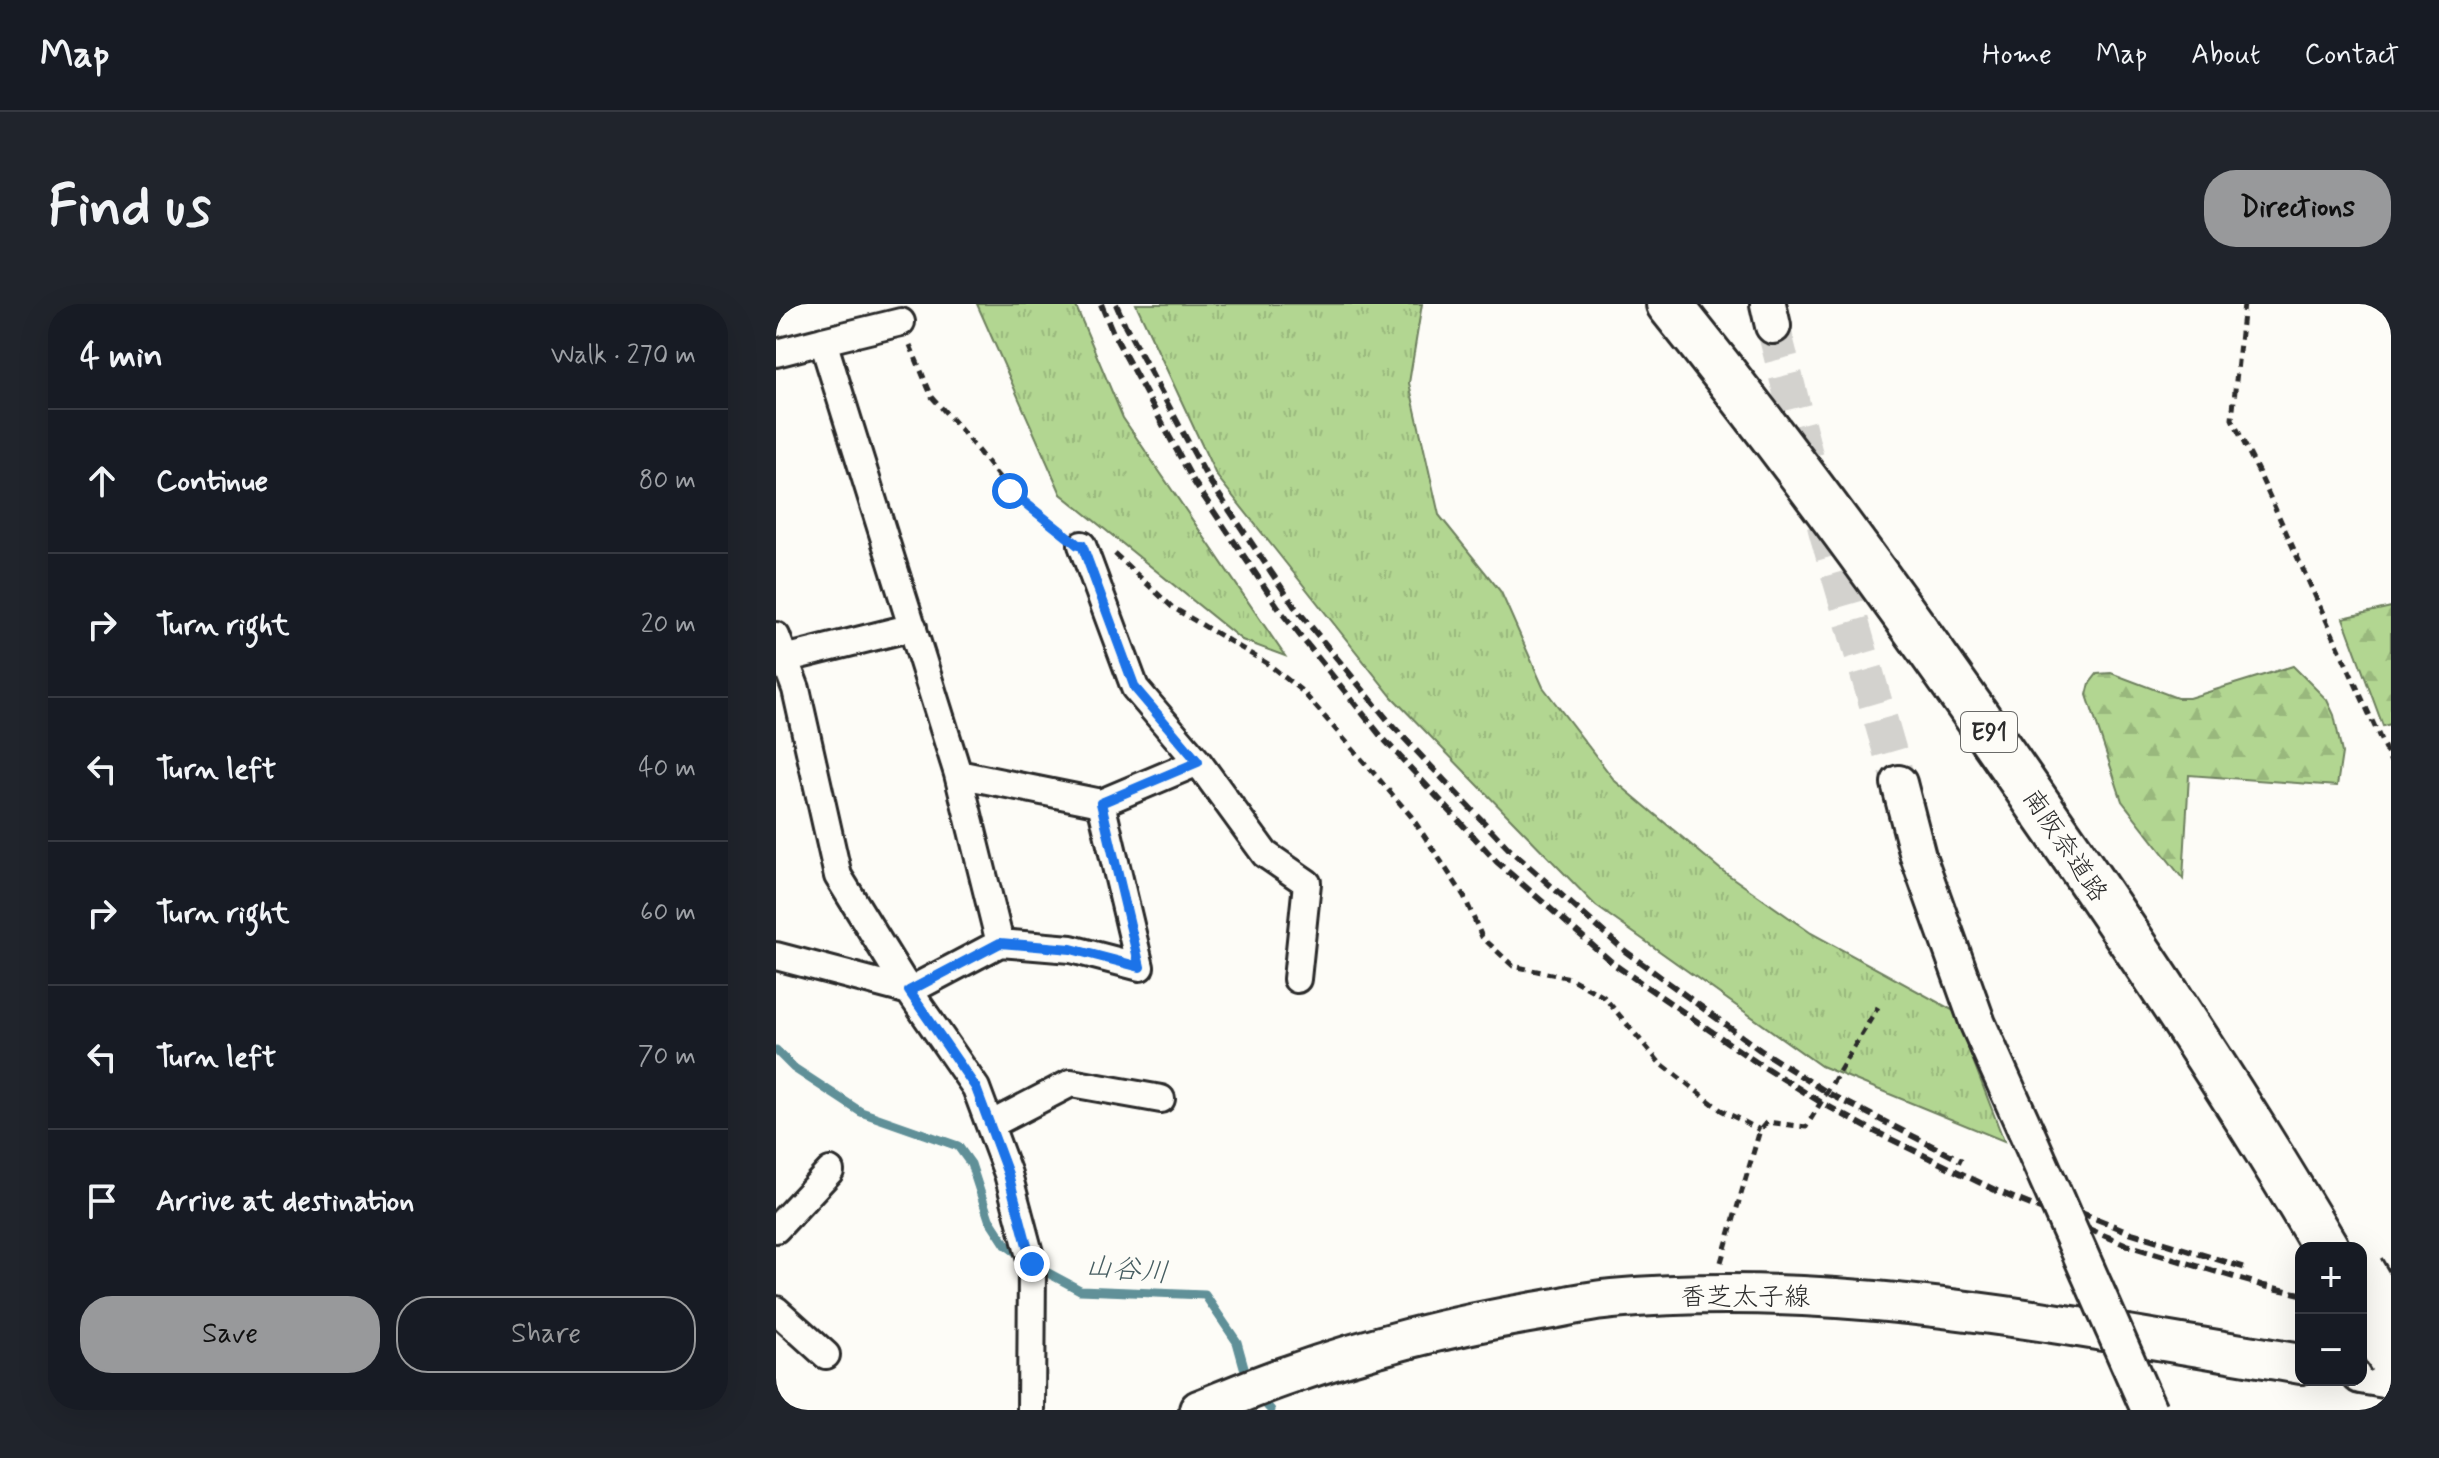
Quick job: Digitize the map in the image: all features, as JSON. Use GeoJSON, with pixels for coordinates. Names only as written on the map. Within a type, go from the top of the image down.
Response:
{"type":"FeatureCollection","features":[{"type":"Feature","properties":{"kind":"highway","name":"南阪奈道路"},"geometry":{"type":"LineString","coordinates":[[1669,304],[1747,401],[1951,676],[2292,1173],[2344,1242]]}},
{"type":"Feature","properties":{"kind":"highway","name":"南阪奈道路"},"geometry":{"type":"LineString","coordinates":[[1693,304],[1762,390],[1966,664],[2152,936],[2292,1173],[2323,1242]]}},
{"type":"Feature","properties":{"kind":"highway"},"geometry":{"type":"LineString","coordinates":[[2367,1280],[2391,1321]]}},
{"type":"Feature","properties":{"kind":"highway"},"geometry":{"type":"LineString","coordinates":[[2365,1314],[2391,1359]]}},
{"type":"Feature","properties":{"kind":"main road","name":"香芝太子線"},"geometry":{"type":"LineString","coordinates":[[1199,1410],[1304,1370],[1396,1342],[1493,1319],[1610,1299],[1711,1294],[1806,1295],[1897,1301],[2295,1363]]}},
{"type":"Feature","properties":{"kind":"main road"},"geometry":{"type":"LineString","coordinates":[[2367,1375],[2391,1379]]}},
{"type":"Feature","properties":{"kind":"street"},"geometry":{"type":"LineString","coordinates":[[776,353],[901,322]]}},
{"type":"Feature","properties":{"kind":"street"},"geometry":{"type":"LineString","coordinates":[[823,341],[958,774],[1000,943]]}},
{"type":"Feature","properties":{"kind":"street"},"geometry":{"type":"LineString","coordinates":[[1082,545],[1135,688],[1198,762],[1265,854],[1307,883],[1297,979]]}},
{"type":"Feature","properties":{"kind":"street"},"geometry":{"type":"LineString","coordinates":[[913,627],[780,647],[796,689],[838,876],[909,991],[976,1088],[1008,1174],[1032,1264],[1031,1410]]}},
{"type":"Feature","properties":{"kind":"street"},"geometry":{"type":"LineString","coordinates":[[958,774],[1101,803],[1198,762]]}},
{"type":"Feature","properties":{"kind":"street"},"geometry":{"type":"LineString","coordinates":[[1899,783],[1918,856],[1978,1024],[2149,1410]]}},
{"type":"Feature","properties":{"kind":"street"},"geometry":{"type":"LineString","coordinates":[[776,956],[909,991],[1000,943],[1071,949],[1140,967],[1101,803]]}},
{"type":"Feature","properties":{"kind":"street"},"geometry":{"type":"LineString","coordinates":[[990,1125],[1071,1083],[1161,1099]]}},
{"type":"Feature","properties":{"kind":"street"},"geometry":{"type":"LineString","coordinates":[[776,1229],[830,1171]]}},
{"type":"Feature","properties":{"kind":"street"},"geometry":{"type":"LineString","coordinates":[[776,1310],[826,1355]]}},
{"type":"Feature","properties":{"kind":"path"},"geometry":{"type":"LineString","coordinates":[[2244,304],[2232,419],[2391,762]]}},
{"type":"Feature","properties":{"kind":"path"},"geometry":{"type":"LineString","coordinates":[[901,322],[932,397],[1010,491],[1078,545],[1117,555],[1172,607],[1268,664],[1303,692],[1411,816],[1464,896],[1482,937],[1513,966],[1570,978],[1604,997],[1659,1062],[1721,1110],[1760,1130]]}},
{"type":"Feature","properties":{"kind":"path"},"geometry":{"type":"LineString","coordinates":[[1711,1294],[1760,1130],[1767,1122],[1806,1127],[1878,1007]]}},
{"type":"Feature","properties":{"kind":"green space"},"geometry":{"type":"Polygon","coordinates":[[[977,304],[1075,304],[1123,418],[1285,656],[1242,640],[1061,494],[977,304]]]}},
{"type":"Feature","properties":{"kind":"green space"},"geometry":{"type":"Polygon","coordinates":[[[1136,304],[1422,304],[1409,383],[1439,515],[1501,592],[1543,687],[1615,781],[1720,869],[1811,933],[1954,1011],[2004,1141],[1821,1066],[1596,906],[1392,697],[1216,475],[1136,304]]]}},
{"type":"Feature","properties":{"kind":"green space"},"geometry":{"type":"Polygon","coordinates":[[[2391,607],[2391,724],[2383,726],[2343,618],[2391,607]]]}},
{"type":"Feature","properties":{"kind":"green space"},"geometry":{"type":"Polygon","coordinates":[[[2293,666],[2327,700],[2334,715],[2342,753],[2337,786],[2189,775],[2183,879],[2122,801],[2087,695],[2090,683],[2097,674],[2111,673],[2177,698],[2189,698],[2293,666]]]}},
{"type":"Feature","properties":{"kind":"waterway","name":"山谷川"},"geometry":{"type":"LineString","coordinates":[[776,1050],[794,1068],[861,1112],[958,1146],[971,1164],[989,1219],[1006,1245],[1025,1259]]}},
{"type":"Feature","properties":{"kind":"waterway","name":"山谷川"},"geometry":{"type":"LineString","coordinates":[[1037,1267],[1080,1290],[1205,1295],[1237,1342],[1244,1367]]}},
{"type":"Feature","properties":{"kind":"waterway","name":"山谷川"},"geometry":{"type":"LineString","coordinates":[[1262,1400],[1271,1410]]}},
{"type":"Feature","properties":{"kind":"tunnel"},"geometry":{"type":"LineString","coordinates":[[1773,326],[1826,533],[1899,783]]}},
{"type":"Feature","properties":{"kind":"railway"},"geometry":{"type":"LineString","coordinates":[[1101,304],[1113,333],[1194,482],[1282,613],[1380,735],[1497,862],[1615,965],[1756,1062],[1822,1103],[1997,1191],[2127,1245],[2295,1293]]}},
{"type":"Feature","properties":{"kind":"railway"},"geometry":{"type":"LineString","coordinates":[[1116,304],[1207,477],[1294,606],[1391,724],[1509,849],[1625,951],[1760,1050],[1828,1093],[1962,1161]]}},
{"type":"Feature","properties":{"kind":"railway"},"geometry":{"type":"LineString","coordinates":[[2079,1212],[2132,1233],[2249,1269]]}},
{"type":"Feature","properties":{"kind":"railway"},"geometry":{"type":"LineString","coordinates":[[2367,1297],[2391,1302]]}},
{"type":"Feature","properties":{"kind":"railway"},"geometry":{"type":"LineString","coordinates":[[2367,1309],[2391,1315]]}},
{"type":"Feature","properties":{"kind":"route"},"geometry":{"type":"LineString","coordinates":[[1010,491],[1078,545],[1082,545],[1135,688],[1198,762],[1101,803],[1140,967],[1071,949],[1000,943],[909,991],[976,1088],[1008,1174],[1032,1264]]}}]}
